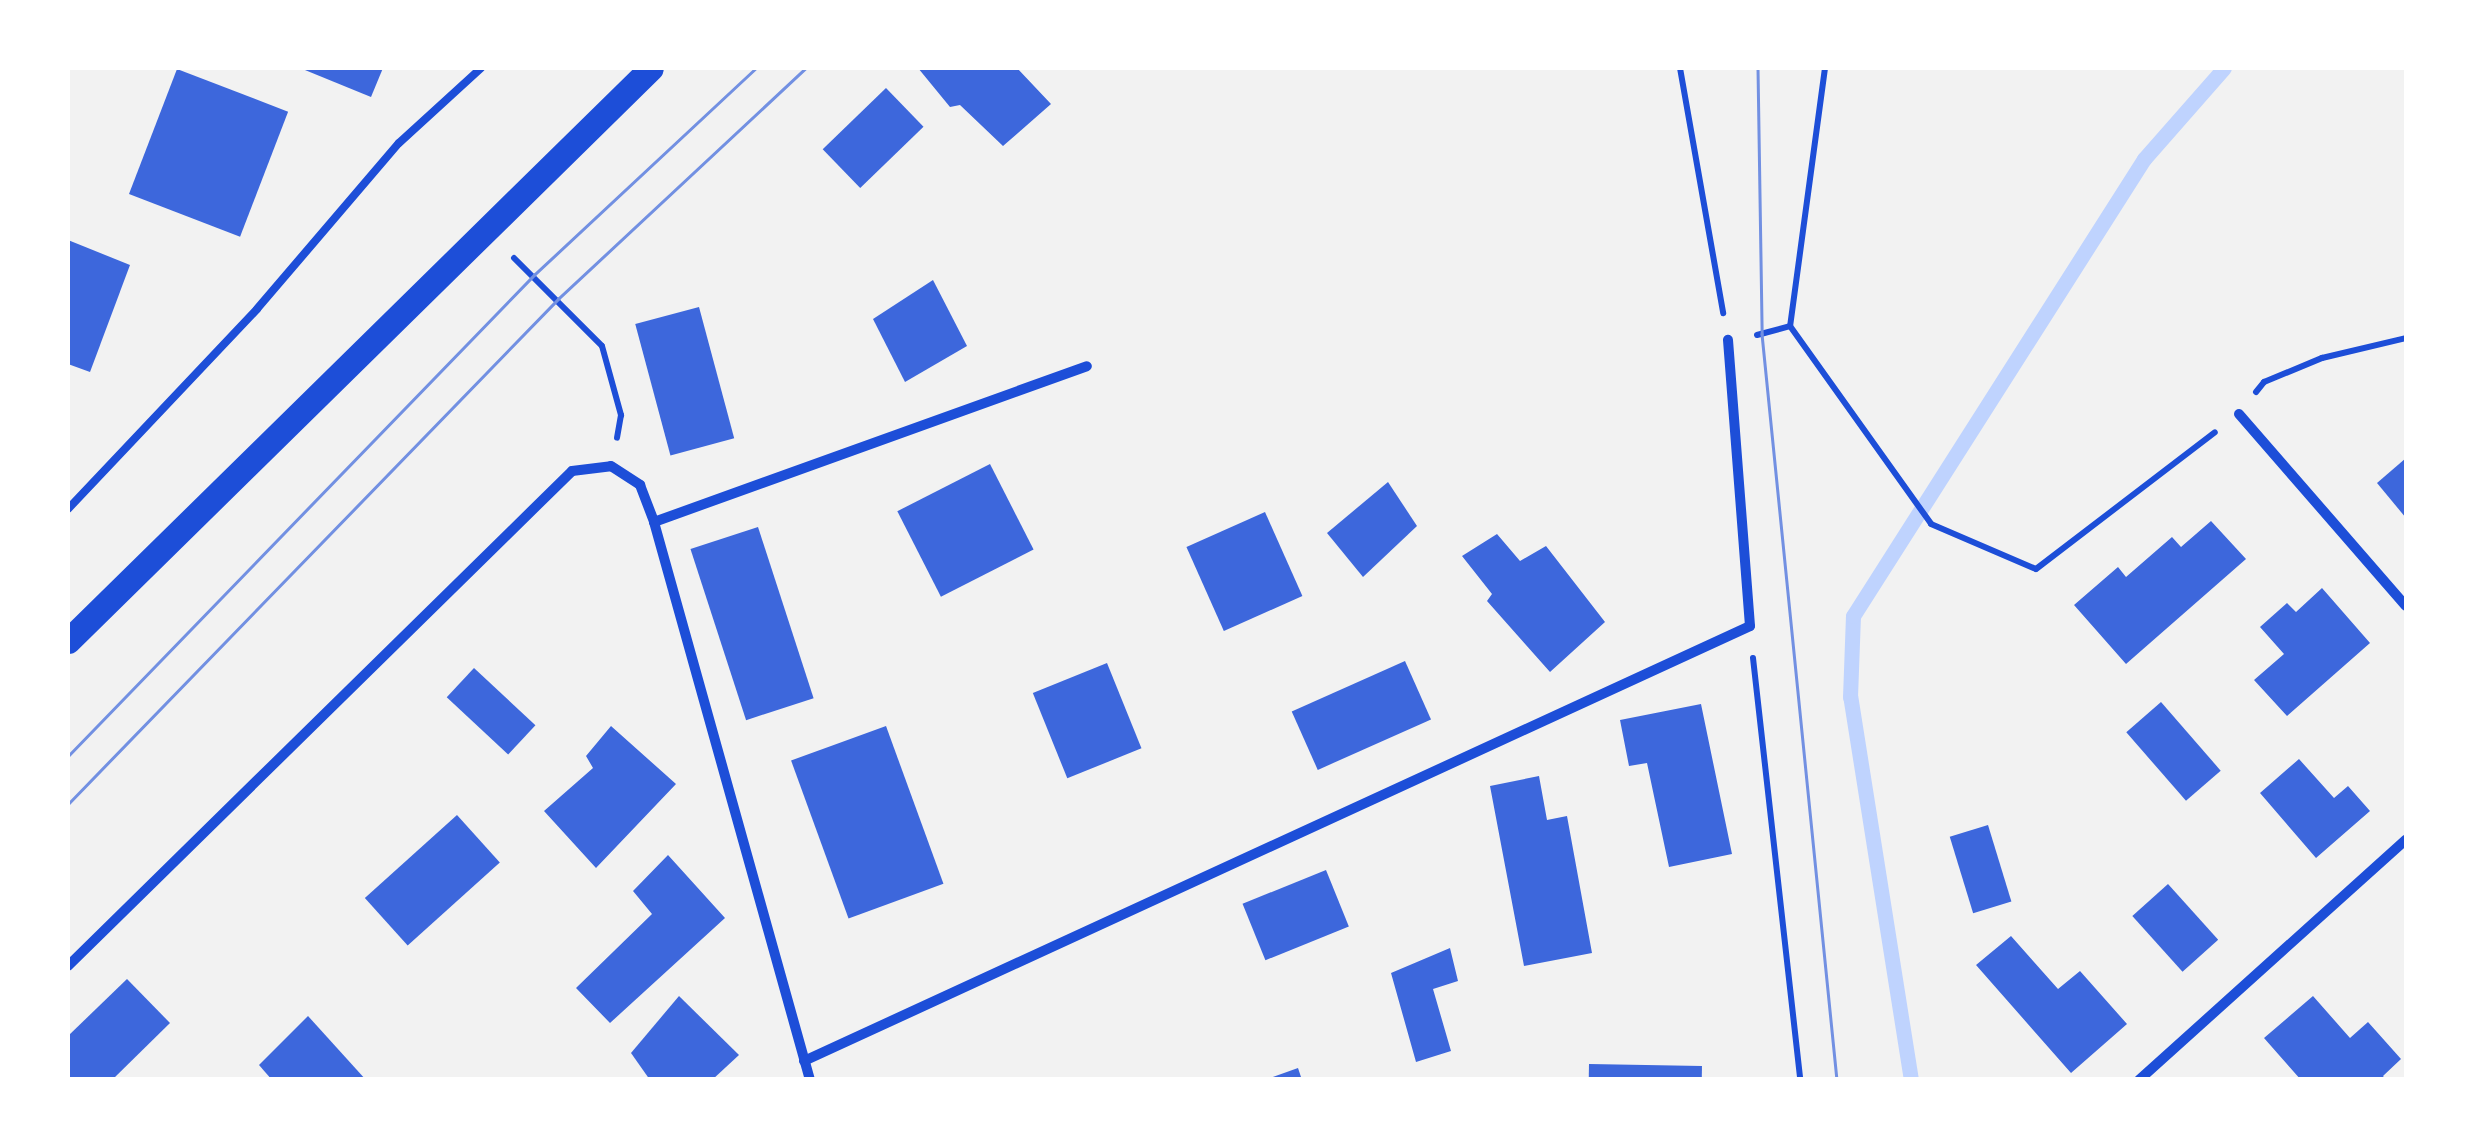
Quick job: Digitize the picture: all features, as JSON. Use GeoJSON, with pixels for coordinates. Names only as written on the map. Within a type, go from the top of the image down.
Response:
{"type":"FeatureCollection","features":[{"type":"Feature","properties":{"kind":"main road"},"geometry":{"type":"LineString","coordinates":[[68,641],[652,68]]}},
{"type":"Feature","properties":{"kind":"street"},"geometry":{"type":"LineString","coordinates":[[804,1061],[1750,626],[1728,340]]}},
{"type":"Feature","properties":{"kind":"street"},"geometry":{"type":"LineString","coordinates":[[654,522],[1087,366]]}},
{"type":"Feature","properties":{"kind":"street"},"geometry":{"type":"LineString","coordinates":[[2239,414],[2406,606]]}},
{"type":"Feature","properties":{"kind":"street"},"geometry":{"type":"LineString","coordinates":[[68,966],[572,471],[612,466],[640,485],[654,522],[810,1080]]}},
{"type":"Feature","properties":{"kind":"street"},"geometry":{"type":"LineString","coordinates":[[2140,1080],[2406,840]]}},
{"type":"Feature","properties":{"kind":"lane"},"geometry":{"type":"LineString","coordinates":[[68,509],[257,309],[399,143],[481,68]]}},
{"type":"Feature","properties":{"kind":"path"},"geometry":{"type":"LineString","coordinates":[[1680,68],[1728,340]]}},
{"type":"Feature","properties":{"kind":"path"},"geometry":{"type":"LineString","coordinates":[[1826,68],[1790,326],[1931,524],[2036,569]]}},
{"type":"Feature","properties":{"kind":"path"},"geometry":{"type":"LineString","coordinates":[[514,258],[602,346],[621,415],[612,466]]}},
{"type":"Feature","properties":{"kind":"path"},"geometry":{"type":"LineString","coordinates":[[1750,626],[1800,1080]]}},
{"type":"Feature","properties":{"kind":"building"},"geometry":{"type":"Polygon","coordinates":[[[300,68],[383,68],[371,97],[300,68]]]}},
{"type":"Feature","properties":{"kind":"building"},"geometry":{"type":"Polygon","coordinates":[[[918,68],[1017,68],[1051,104],[1003,146],[960,105],[950,107],[918,68]]]}},
{"type":"Feature","properties":{"kind":"building"},"geometry":{"type":"Polygon","coordinates":[[[177,69],[288,112],[240,237],[129,194],[177,69]]]}},
{"type":"Feature","properties":{"kind":"building"},"geometry":{"type":"Polygon","coordinates":[[[886,88],[924,127],[860,188],[823,149],[886,88]]]}},
{"type":"Feature","properties":{"kind":"building"},"geometry":{"type":"Polygon","coordinates":[[[68,240],[130,265],[90,372],[68,364],[68,240]]]}},
{"type":"Feature","properties":{"kind":"building"},"geometry":{"type":"Polygon","coordinates":[[[933,280],[967,346],[905,382],[873,319],[933,280]]]}},
{"type":"Feature","properties":{"kind":"building"},"geometry":{"type":"Polygon","coordinates":[[[699,307],[734,438],[670,455],[635,324],[699,307]]]}},
{"type":"Feature","properties":{"kind":"building"},"geometry":{"type":"Polygon","coordinates":[[[2406,458],[2406,518],[2377,483],[2406,458]]]}},
{"type":"Feature","properties":{"kind":"building"},"geometry":{"type":"Polygon","coordinates":[[[990,464],[1034,550],[941,597],[897,511],[990,464]]]}},
{"type":"Feature","properties":{"kind":"building"},"geometry":{"type":"Polygon","coordinates":[[[1388,482],[1417,526],[1363,577],[1327,533],[1388,482]]]}},
{"type":"Feature","properties":{"kind":"building"},"geometry":{"type":"Polygon","coordinates":[[[1265,512],[1302,596],[1224,631],[1186,547],[1265,512]]]}},
{"type":"Feature","properties":{"kind":"building"},"geometry":{"type":"Polygon","coordinates":[[[2211,521],[2246,559],[2126,664],[2074,605],[2118,567],[2126,577],[2172,537],[2181,547],[2211,521]]]}},
{"type":"Feature","properties":{"kind":"building"},"geometry":{"type":"Polygon","coordinates":[[[758,527],[814,698],[746,720],[690,549],[758,527]]]}},
{"type":"Feature","properties":{"kind":"building"},"geometry":{"type":"Polygon","coordinates":[[[1497,534],[1520,561],[1546,546],[1605,622],[1550,672],[1487,601],[1492,594],[1462,556],[1497,534]]]}},
{"type":"Feature","properties":{"kind":"building"},"geometry":{"type":"Polygon","coordinates":[[[2322,588],[2370,643],[2287,716],[2254,680],[2284,654],[2260,627],[2287,603],[2296,612],[2322,588]]]}},
{"type":"Feature","properties":{"kind":"building"},"geometry":{"type":"Polygon","coordinates":[[[1405,661],[1431,719],[1318,770],[1292,711],[1405,661]]]}},
{"type":"Feature","properties":{"kind":"building"},"geometry":{"type":"Polygon","coordinates":[[[1107,663],[1141,748],[1067,778],[1033,693],[1107,663]]]}},
{"type":"Feature","properties":{"kind":"building"},"geometry":{"type":"Polygon","coordinates":[[[474,668],[535,725],[508,755],[447,697],[474,668]]]}},
{"type":"Feature","properties":{"kind":"building"},"geometry":{"type":"Polygon","coordinates":[[[2161,702],[2221,771],[2186,801],[2126,732],[2161,702]]]}},
{"type":"Feature","properties":{"kind":"building"},"geometry":{"type":"Polygon","coordinates":[[[1701,704],[1732,854],[1669,867],[1647,763],[1629,766],[1620,720],[1701,704]]]}},
{"type":"Feature","properties":{"kind":"building"},"geometry":{"type":"Polygon","coordinates":[[[611,726],[676,784],[596,868],[544,811],[593,768],[586,756],[611,726]]]}},
{"type":"Feature","properties":{"kind":"building"},"geometry":{"type":"Polygon","coordinates":[[[886,726],[943,884],[849,918],[791,761],[886,726]]]}},
{"type":"Feature","properties":{"kind":"building"},"geometry":{"type":"Polygon","coordinates":[[[2299,759],[2334,798],[2348,786],[2370,811],[2316,858],[2260,793],[2299,759]]]}},
{"type":"Feature","properties":{"kind":"building"},"geometry":{"type":"Polygon","coordinates":[[[1539,776],[1547,820],[1567,816],[1592,953],[1524,966],[1490,786],[1539,776]]]}},
{"type":"Feature","properties":{"kind":"building"},"geometry":{"type":"Polygon","coordinates":[[[457,815],[500,863],[408,946],[365,898],[457,815]]]}},
{"type":"Feature","properties":{"kind":"building"},"geometry":{"type":"Polygon","coordinates":[[[1988,825],[2011,902],[1973,913],[1950,837],[1988,825]]]}},
{"type":"Feature","properties":{"kind":"building"},"geometry":{"type":"Polygon","coordinates":[[[668,855],[725,918],[610,1023],[576,988],[652,914],[633,891],[668,855]]]}},
{"type":"Feature","properties":{"kind":"building"},"geometry":{"type":"Polygon","coordinates":[[[1326,870],[1349,927],[1265,960],[1243,904],[1326,870]]]}},
{"type":"Feature","properties":{"kind":"building"},"geometry":{"type":"Polygon","coordinates":[[[2168,884],[2218,940],[2183,972],[2132,916],[2168,884]]]}},
{"type":"Feature","properties":{"kind":"building"},"geometry":{"type":"Polygon","coordinates":[[[2011,936],[2058,989],[2080,971],[2127,1024],[2071,1073],[1976,965],[2011,936]]]}},
{"type":"Feature","properties":{"kind":"building"},"geometry":{"type":"Polygon","coordinates":[[[1450,948],[1458,981],[1433,989],[1451,1051],[1416,1062],[1391,973],[1450,948]]]}},
{"type":"Feature","properties":{"kind":"building"},"geometry":{"type":"Polygon","coordinates":[[[127,979],[170,1023],[112,1080],[70,1080],[68,1036],[127,979]]]}},
{"type":"Feature","properties":{"kind":"building"},"geometry":{"type":"Polygon","coordinates":[[[679,996],[739,1055],[712,1080],[650,1080],[631,1053],[679,996]]]}},
{"type":"Feature","properties":{"kind":"building"},"geometry":{"type":"Polygon","coordinates":[[[2313,996],[2350,1038],[2368,1022],[2401,1059],[2383,1076],[2386,1080],[2301,1080],[2264,1038],[2313,996]]]}},
{"type":"Feature","properties":{"kind":"building"},"geometry":{"type":"Polygon","coordinates":[[[308,1016],[366,1080],[272,1080],[259,1065],[308,1016]]]}},
{"type":"Feature","properties":{"kind":"building"},"geometry":{"type":"Polygon","coordinates":[[[1589,1064],[1702,1066],[1702,1080],[1589,1080],[1589,1064]]]}},
{"type":"Feature","properties":{"kind":"building"},"geometry":{"type":"Polygon","coordinates":[[[1298,1068],[1302,1080],[1267,1080],[1267,1079],[1298,1068]]]}},
{"type":"Feature","properties":{"kind":"waterway"},"geometry":{"type":"LineString","coordinates":[[1911,1080],[1850,697],[1853,616],[2144,159],[2224,68]]}},
{"type":"Feature","properties":{"kind":"tram line"},"geometry":{"type":"LineString","coordinates":[[68,756],[534,275],[756,68]]}},
{"type":"Feature","properties":{"kind":"tram line"},"geometry":{"type":"LineString","coordinates":[[68,804],[558,299],[806,68]]}},
{"type":"Feature","properties":{"kind":"tram line"},"geometry":{"type":"LineString","coordinates":[[1758,68],[1762,334],[1837,1080]]}}]}
